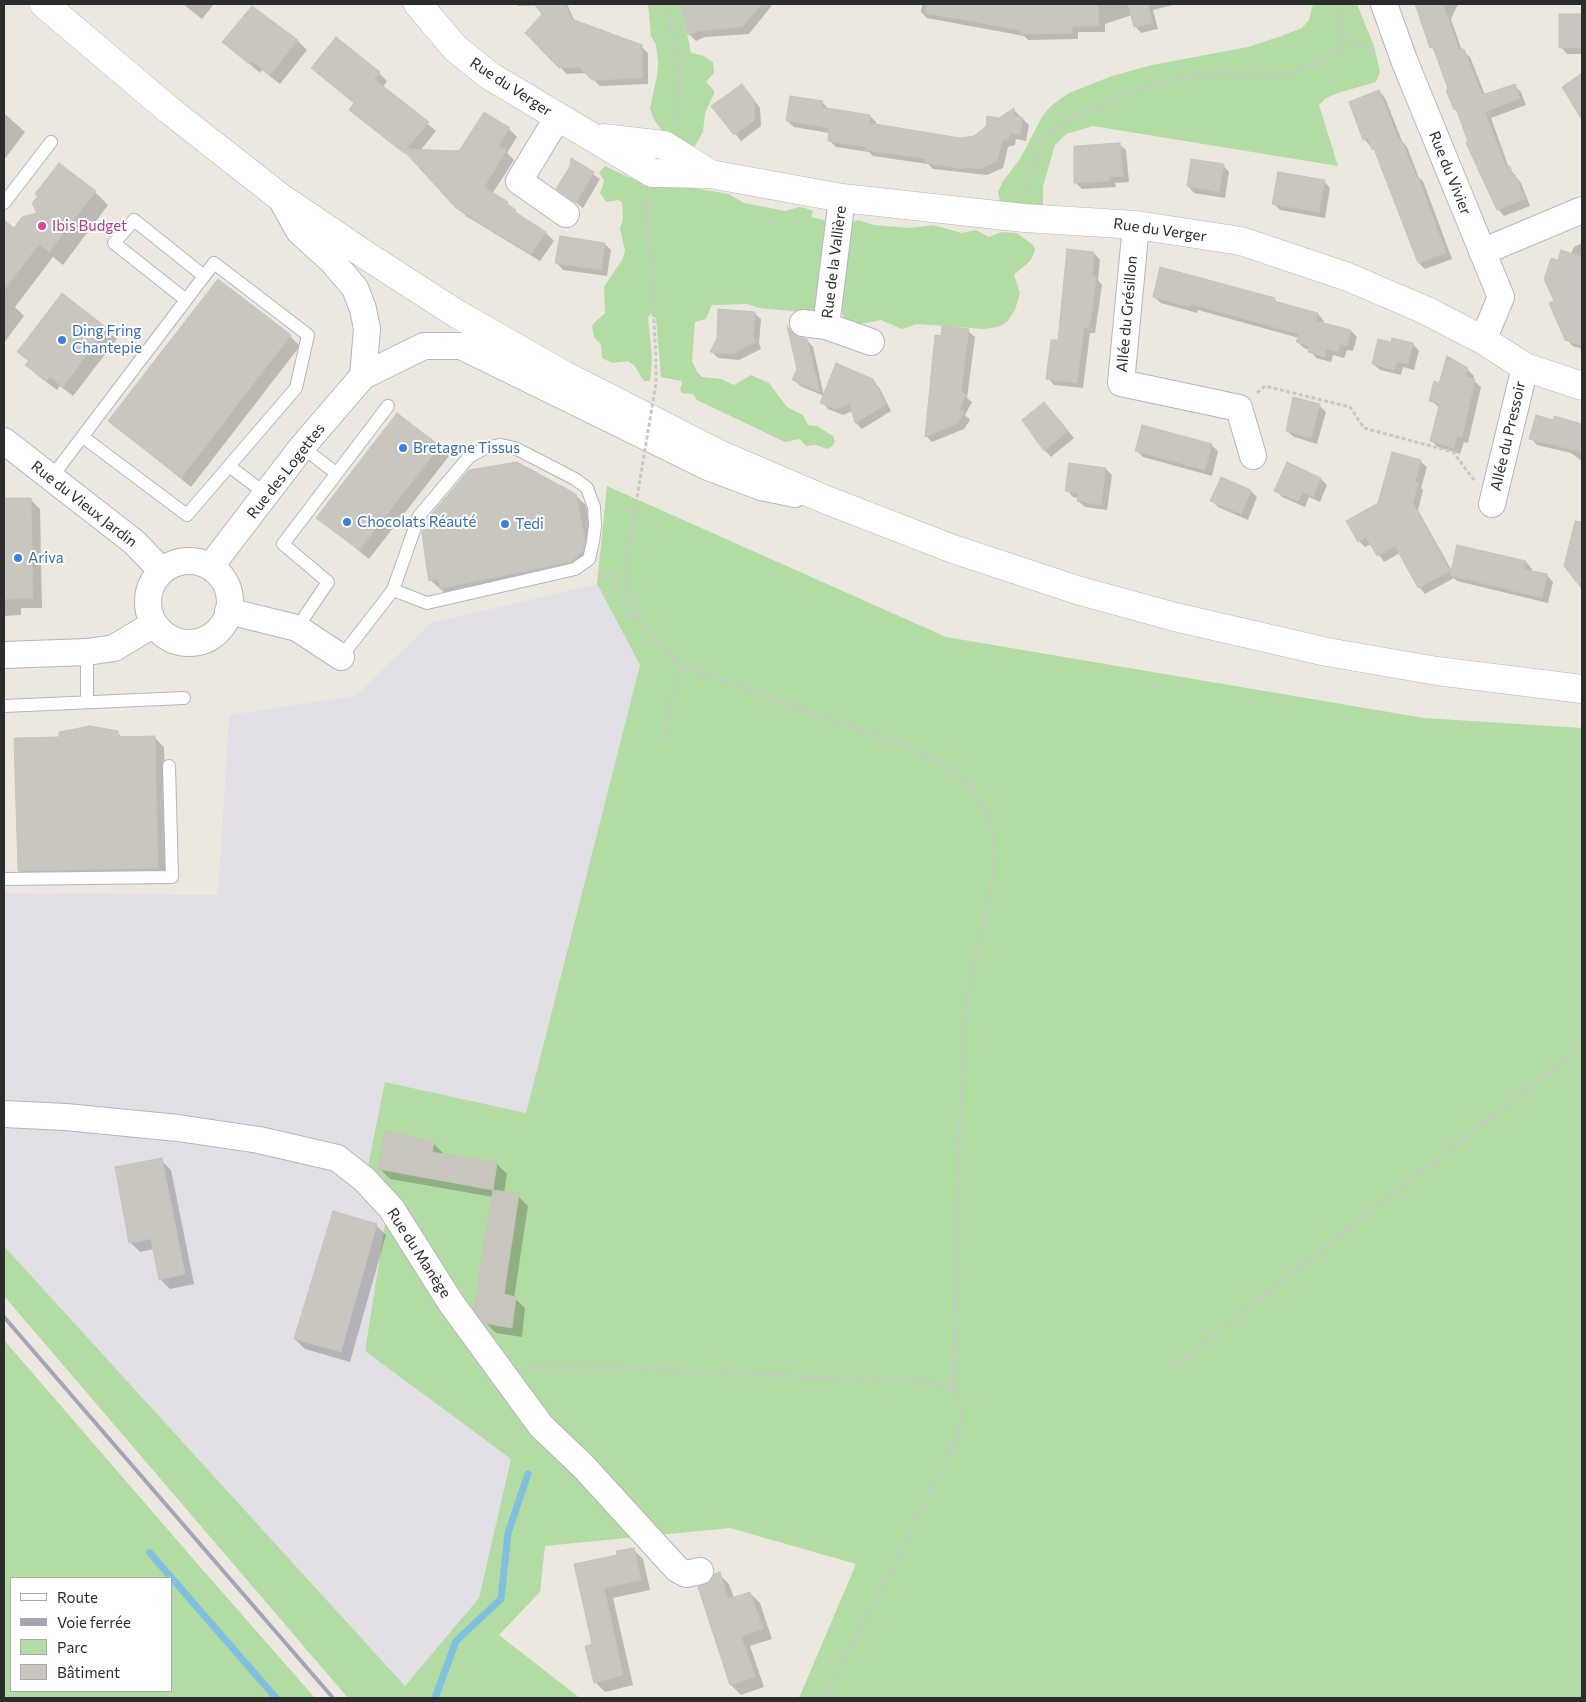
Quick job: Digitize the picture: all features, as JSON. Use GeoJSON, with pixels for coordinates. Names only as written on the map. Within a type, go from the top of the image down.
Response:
{"type":"FeatureCollection","features":[{"type":"Feature","properties":{"kind":"main road"},"geometry":{"type":"LineString","coordinates":[[44,4],[169,110],[280,197],[457,314],[564,375],[701,446],[824,499],[953,549],[1077,590],[1175,617],[1327,652],[1437,670],[1582,689]]}},
{"type":"Feature","properties":{"kind":"main road","name":"Rue du Verger"},"geometry":{"type":"LineString","coordinates":[[418,4],[455,48],[490,76],[593,136],[664,145],[710,174],[842,198],[1024,218],[1136,225],[1241,241],[1348,277],[1425,310],[1483,340],[1525,367],[1582,386]]}},
{"type":"Feature","properties":{"kind":"street","name":"Rue du Vivier"},"geometry":{"type":"LineString","coordinates":[[1384,4],[1404,60],[1501,297],[1483,340]]}},
{"type":"Feature","properties":{"kind":"street"},"geometry":{"type":"LineString","coordinates":[[558,117],[520,181],[566,214]]}},
{"type":"Feature","properties":{"kind":"street"},"geometry":{"type":"LineString","coordinates":[[280,197],[300,231],[331,260],[355,288],[366,329],[363,376],[424,346],[461,346],[708,467],[760,487],[824,499]]}},
{"type":"Feature","properties":{"kind":"street","name":"Rue de la Vallière"},"geometry":{"type":"LineString","coordinates":[[842,198],[814,325],[871,342]]}},
{"type":"Feature","properties":{"kind":"street"},"geometry":{"type":"LineString","coordinates":[[1482,252],[1582,210]]}},
{"type":"Feature","properties":{"kind":"street","name":"Allée du Grésillon"},"geometry":{"type":"LineString","coordinates":[[1136,225],[1121,383],[1239,408]]}},
{"type":"Feature","properties":{"kind":"street","name":"Allée du Pressoir"},"geometry":{"type":"LineString","coordinates":[[1492,504],[1525,367]]}},
{"type":"Feature","properties":{"kind":"street","name":"Rue des Logettes"},"geometry":{"type":"LineString","coordinates":[[210,567],[302,447],[363,376]]}},
{"type":"Feature","properties":{"kind":"street"},"geometry":{"type":"LineString","coordinates":[[1239,408],[1253,456]]}},
{"type":"Feature","properties":{"kind":"street","name":"Rue du Vieux Jardin"},"geometry":{"type":"LineString","coordinates":[[4,441],[134,542],[162,571]]}},
{"type":"Feature","properties":{"kind":"street"},"geometry":{"type":"LineString","coordinates":[[185,561],[200,563],[210,567],[226,586],[230,603],[228,611],[218,630],[201,641],[175,640],[162,632],[154,624],[148,606],[151,586],[162,571],[171,565],[185,561]]}},
{"type":"Feature","properties":{"kind":"street"},"geometry":{"type":"LineString","coordinates":[[228,611],[298,628],[341,658]]}},
{"type":"Feature","properties":{"kind":"street"},"geometry":{"type":"LineString","coordinates":[[4,655],[87,652],[114,648],[154,624]]}},
{"type":"Feature","properties":{"kind":"street","name":"Rue du Manège"},"geometry":{"type":"LineString","coordinates":[[4,1114],[66,1117],[178,1128],[259,1140],[337,1158],[364,1179],[391,1208],[451,1303],[541,1426],[584,1467],[677,1569],[686,1574],[700,1571]]}},
{"type":"Feature","properties":{"kind":"lane"},"geometry":{"type":"LineString","coordinates":[[4,203],[51,142]]}},
{"type":"Feature","properties":{"kind":"lane"},"geometry":{"type":"LineString","coordinates":[[186,300],[114,243],[134,220],[204,276]]}},
{"type":"Feature","properties":{"kind":"lane"},"geometry":{"type":"LineString","coordinates":[[51,478],[214,263],[308,335],[296,388],[187,515],[83,437]]}},
{"type":"Feature","properties":{"kind":"lane"},"geometry":{"type":"LineString","coordinates":[[298,628],[328,582],[283,544],[388,406]]}},
{"type":"Feature","properties":{"kind":"lane"},"geometry":{"type":"LineString","coordinates":[[341,658],[393,590],[419,516],[469,457],[485,448],[501,445],[515,448],[576,479],[587,488],[594,507],[596,525],[589,558],[575,569],[427,603],[393,590]]}},
{"type":"Feature","properties":{"kind":"lane"},"geometry":{"type":"LineString","coordinates":[[302,447],[336,473]]}},
{"type":"Feature","properties":{"kind":"lane"},"geometry":{"type":"LineString","coordinates":[[229,466],[266,494]]}},
{"type":"Feature","properties":{"kind":"lane"},"geometry":{"type":"LineString","coordinates":[[87,652],[87,702]]}},
{"type":"Feature","properties":{"kind":"lane"},"geometry":{"type":"LineString","coordinates":[[4,706],[184,698]]}},
{"type":"Feature","properties":{"kind":"lane"},"geometry":{"type":"LineString","coordinates":[[4,879],[172,877],[169,766]]}},
{"type":"Feature","properties":{"kind":"path"},"geometry":{"type":"LineString","coordinates":[[1337,4],[1342,28],[1350,42],[1404,60]]}},
{"type":"Feature","properties":{"kind":"path"},"geometry":{"type":"LineString","coordinates":[[1024,218],[1027,193],[1040,141],[1079,114],[1124,93],[1198,74],[1292,74],[1338,54],[1342,28]]}},
{"type":"Feature","properties":{"kind":"path"},"geometry":{"type":"LineString","coordinates":[[656,354],[656,383],[627,565],[629,591],[640,618],[657,644],[682,666],[908,748],[956,772],[976,796],[993,829],[994,873],[966,1004],[958,1162],[953,1392]]}},
{"type":"Feature","properties":{"kind":"path"},"geometry":{"type":"LineString","coordinates":[[1239,408],[1265,386],[1350,406],[1364,428],[1453,452],[1492,504]]}},
{"type":"Feature","properties":{"kind":"path"},"geometry":{"type":"LineString","coordinates":[[664,738],[669,710],[682,666]]}},
{"type":"Feature","properties":{"kind":"path"},"geometry":{"type":"LineString","coordinates":[[1173,1369],[1386,1198],[1582,1047]]}},
{"type":"Feature","properties":{"kind":"path"},"geometry":{"type":"LineString","coordinates":[[501,1369],[537,1366],[617,1367],[936,1383],[946,1386],[953,1392],[962,1404],[961,1422],[953,1448],[825,1698]]}},
{"type":"Feature","properties":{"kind":"shaded area"},"geometry":{"type":"Polygon","coordinates":[[[597,584],[640,665],[526,1113],[386,1082],[390,1192],[365,1351],[511,1459],[479,1598],[405,1686],[4,1246],[4,893],[218,895],[229,715],[355,696],[431,623],[597,584]]]}},
{"type":"Feature","properties":{"kind":"green space"},"geometry":{"type":"Polygon","coordinates":[[[648,4],[681,4],[691,53],[704,56],[713,62],[714,73],[706,82],[714,91],[714,94],[705,113],[703,132],[695,146],[691,147],[664,134],[653,118],[650,108],[658,62],[656,45],[651,36],[648,4]]]}},
{"type":"Feature","properties":{"kind":"green space"},"geometry":{"type":"Polygon","coordinates":[[[1313,4],[1357,4],[1374,46],[1380,72],[1376,82],[1338,93],[1326,98],[1319,105],[1338,166],[1093,126],[1066,134],[1055,145],[1043,186],[1043,208],[1002,208],[998,192],[1003,181],[1020,159],[1043,115],[1052,105],[1069,93],[1112,76],[1152,65],[1248,47],[1281,36],[1302,28],[1309,20],[1313,4]]]}},
{"type":"Feature","properties":{"kind":"green space"},"geometry":{"type":"Polygon","coordinates":[[[605,166],[628,177],[729,194],[744,203],[785,211],[799,207],[805,208],[813,211],[811,217],[831,222],[819,308],[813,312],[802,312],[759,308],[747,304],[712,305],[706,319],[695,322],[692,361],[697,372],[702,377],[721,379],[734,385],[751,375],[769,383],[787,407],[803,415],[808,425],[817,426],[833,436],[835,442],[831,447],[827,449],[816,445],[806,446],[800,439],[785,442],[697,400],[693,394],[682,393],[680,390],[682,381],[661,377],[656,319],[652,313],[648,317],[652,357],[650,381],[644,381],[634,365],[628,361],[612,363],[602,358],[601,345],[594,337],[592,327],[605,313],[604,287],[622,260],[625,251],[620,229],[623,219],[622,202],[618,200],[606,202],[600,193],[604,181],[599,172],[605,166]]]}},
{"type":"Feature","properties":{"kind":"green space"},"geometry":{"type":"Polygon","coordinates":[[[858,220],[874,225],[910,228],[933,225],[962,233],[976,230],[989,237],[1001,232],[1017,233],[1033,245],[1035,250],[1031,260],[1014,275],[1020,293],[1015,310],[1007,322],[998,327],[984,329],[917,324],[902,329],[881,320],[856,325],[847,322],[840,310],[850,223],[858,220]]]}},
{"type":"Feature","properties":{"kind":"green space"},"geometry":{"type":"Polygon","coordinates":[[[607,486],[946,637],[1424,718],[1582,728],[1582,1698],[799,1698],[856,1564],[730,1528],[545,1546],[540,1592],[499,1635],[580,1698],[348,1698],[4,1296],[4,1246],[405,1686],[479,1598],[511,1459],[365,1351],[390,1192],[368,1166],[385,1082],[526,1113],[640,665],[597,584],[607,486]]]}},
{"type":"Feature","properties":{"kind":"green space"},"geometry":{"type":"Polygon","coordinates":[[[4,1340],[195,1561],[315,1698],[4,1698],[4,1340]]]}},
{"type":"Feature","properties":{"kind":"building"},"geometry":{"type":"Polygon","coordinates":[[[534,4],[565,4],[572,19],[642,45],[642,78],[592,80],[579,67],[559,68],[525,33],[542,14],[534,4]]]}},
{"type":"Feature","properties":{"kind":"building"},"geometry":{"type":"Polygon","coordinates":[[[681,4],[762,4],[742,27],[698,31],[688,35],[681,4]]]}},
{"type":"Feature","properties":{"kind":"building"},"geometry":{"type":"Polygon","coordinates":[[[927,4],[1098,4],[1099,26],[1072,26],[1072,33],[1020,34],[1020,30],[926,13],[927,4]]]}},
{"type":"Feature","properties":{"kind":"building"},"geometry":{"type":"Polygon","coordinates":[[[1128,4],[1148,4],[1152,23],[1134,27],[1128,4]]]}},
{"type":"Feature","properties":{"kind":"building"},"geometry":{"type":"Polygon","coordinates":[[[1415,4],[1443,4],[1459,50],[1464,49],[1482,95],[1515,84],[1520,98],[1485,112],[1506,167],[1510,166],[1525,199],[1497,210],[1466,143],[1468,142],[1456,108],[1454,110],[1433,47],[1430,48],[1415,4]]]}},
{"type":"Feature","properties":{"kind":"building"},"geometry":{"type":"Polygon","coordinates":[[[252,6],[298,40],[270,75],[252,61],[249,64],[222,42],[252,6]]]}},
{"type":"Feature","properties":{"kind":"building"},"geometry":{"type":"Polygon","coordinates":[[[1559,14],[1582,14],[1582,47],[1559,48],[1559,14]]]}},
{"type":"Feature","properties":{"kind":"building"},"geometry":{"type":"Polygon","coordinates":[[[336,37],[380,72],[374,79],[429,122],[406,149],[459,151],[484,112],[510,128],[498,146],[506,151],[484,187],[508,202],[507,204],[516,210],[515,212],[546,232],[531,254],[456,208],[405,152],[349,110],[354,103],[311,68],[336,37]]]}},
{"type":"Feature","properties":{"kind":"building"},"geometry":{"type":"Polygon","coordinates":[[[1582,73],[1582,120],[1562,87],[1582,73]]]}},
{"type":"Feature","properties":{"kind":"building"},"geometry":{"type":"Polygon","coordinates":[[[742,84],[754,100],[755,120],[734,135],[711,106],[742,84]]]}},
{"type":"Feature","properties":{"kind":"building"},"geometry":{"type":"Polygon","coordinates":[[[1379,90],[1398,139],[1401,139],[1415,174],[1417,174],[1446,253],[1418,263],[1374,149],[1372,150],[1368,138],[1363,140],[1349,102],[1379,90]]]}},
{"type":"Feature","properties":{"kind":"building"},"geometry":{"type":"Polygon","coordinates":[[[790,96],[823,101],[821,107],[870,115],[869,123],[960,138],[974,136],[983,129],[986,126],[987,116],[999,118],[1014,108],[1014,116],[1023,118],[1020,135],[1010,133],[1009,139],[1002,141],[997,161],[980,169],[965,167],[965,169],[925,163],[926,159],[865,150],[866,147],[828,141],[829,128],[786,121],[790,96]]]}},
{"type":"Feature","properties":{"kind":"building"},"geometry":{"type":"Polygon","coordinates":[[[1120,143],[1123,176],[1109,177],[1110,181],[1074,183],[1074,146],[1120,143]]]}},
{"type":"Feature","properties":{"kind":"building"},"geometry":{"type":"Polygon","coordinates":[[[571,158],[594,172],[576,203],[556,189],[570,166],[571,158]]]}},
{"type":"Feature","properties":{"kind":"building"},"geometry":{"type":"Polygon","coordinates":[[[1191,159],[1224,164],[1219,192],[1187,186],[1191,159]]]}},
{"type":"Feature","properties":{"kind":"building","name":"Ibis Budget"},"geometry":{"type":"Polygon","coordinates":[[[59,163],[96,191],[49,252],[39,244],[4,290],[4,220],[14,228],[22,217],[37,213],[32,203],[38,196],[35,194],[59,163]]]}},
{"type":"Feature","properties":{"kind":"building"},"geometry":{"type":"Polygon","coordinates":[[[1278,172],[1325,180],[1319,212],[1272,204],[1278,172]]]}},
{"type":"Feature","properties":{"kind":"building"},"geometry":{"type":"Polygon","coordinates":[[[560,236],[605,243],[601,270],[555,263],[560,236]]]}},
{"type":"Feature","properties":{"kind":"building"},"geometry":{"type":"Polygon","coordinates":[[[1067,249],[1094,252],[1092,276],[1096,277],[1089,327],[1084,327],[1077,383],[1046,379],[1051,340],[1058,340],[1067,249]]]}},
{"type":"Feature","properties":{"kind":"building"},"geometry":{"type":"Polygon","coordinates":[[[1561,250],[1582,257],[1582,346],[1565,340],[1549,303],[1554,301],[1544,279],[1551,258],[1558,260],[1561,250]]]}},
{"type":"Feature","properties":{"kind":"building"},"geometry":{"type":"Polygon","coordinates":[[[1160,267],[1275,298],[1274,301],[1318,313],[1316,321],[1351,330],[1347,346],[1340,344],[1338,352],[1326,349],[1325,357],[1308,352],[1309,346],[1296,342],[1299,334],[1191,304],[1190,307],[1153,297],[1160,267]]]}},
{"type":"Feature","properties":{"kind":"building"},"geometry":{"type":"Polygon","coordinates":[[[218,279],[291,335],[181,478],[108,421],[218,279]]]}},
{"type":"Feature","properties":{"kind":"building","name":"Ding Fring Chantepie"},"geometry":{"type":"Polygon","coordinates":[[[62,293],[107,328],[63,387],[50,377],[47,381],[25,365],[29,361],[17,352],[62,293]]]}},
{"type":"Feature","properties":{"kind":"building"},"geometry":{"type":"Polygon","coordinates":[[[718,309],[755,312],[753,336],[755,342],[732,354],[710,352],[717,338],[718,309]]]}},
{"type":"Feature","properties":{"kind":"building"},"geometry":{"type":"Polygon","coordinates":[[[787,326],[794,335],[807,339],[819,391],[792,380],[797,369],[787,326]]]}},
{"type":"Feature","properties":{"kind":"building"},"geometry":{"type":"Polygon","coordinates":[[[942,326],[969,329],[961,392],[966,395],[959,409],[964,412],[958,423],[925,437],[935,335],[941,336],[942,326]]]}},
{"type":"Feature","properties":{"kind":"building"},"geometry":{"type":"Polygon","coordinates":[[[1392,338],[1413,343],[1408,364],[1397,362],[1394,370],[1372,364],[1378,339],[1391,342],[1392,338]]]}},
{"type":"Feature","properties":{"kind":"building"},"geometry":{"type":"Polygon","coordinates":[[[1447,356],[1468,368],[1466,377],[1475,379],[1462,437],[1457,436],[1454,448],[1430,441],[1439,403],[1429,401],[1434,381],[1439,383],[1447,356]]]}},
{"type":"Feature","properties":{"kind":"building"},"geometry":{"type":"Polygon","coordinates":[[[836,363],[873,379],[886,404],[855,423],[850,404],[836,409],[820,403],[836,363]]]}},
{"type":"Feature","properties":{"kind":"building"},"geometry":{"type":"Polygon","coordinates":[[[1293,397],[1320,404],[1311,438],[1286,431],[1293,397]]]}},
{"type":"Feature","properties":{"kind":"building"},"geometry":{"type":"Polygon","coordinates":[[[1044,402],[1068,431],[1044,451],[1022,420],[1044,402]]]}},
{"type":"Feature","properties":{"kind":"building"},"geometry":{"type":"Polygon","coordinates":[[[397,413],[440,446],[359,550],[316,518],[397,413]]]}},
{"type":"Feature","properties":{"kind":"building"},"geometry":{"type":"Polygon","coordinates":[[[1536,415],[1553,420],[1554,416],[1582,424],[1582,452],[1529,439],[1536,415]]]}},
{"type":"Feature","properties":{"kind":"building"},"geometry":{"type":"Polygon","coordinates":[[[1142,425],[1212,444],[1205,470],[1135,451],[1142,425]]]}},
{"type":"Feature","properties":{"kind":"building"},"geometry":{"type":"Polygon","coordinates":[[[1392,452],[1421,460],[1415,482],[1418,483],[1413,503],[1450,571],[1418,588],[1395,546],[1377,556],[1366,537],[1358,542],[1346,521],[1378,503],[1392,452]]]}},
{"type":"Feature","properties":{"kind":"building","name":"Tedi"},"geometry":{"type":"Polygon","coordinates":[[[517,462],[576,494],[585,541],[583,551],[572,561],[440,589],[438,579],[429,581],[422,533],[423,530],[430,529],[428,518],[469,470],[517,462]]]}},
{"type":"Feature","properties":{"kind":"building"},"geometry":{"type":"Polygon","coordinates":[[[1287,462],[1321,478],[1313,497],[1303,492],[1298,501],[1274,491],[1287,462]]]}},
{"type":"Feature","properties":{"kind":"building"},"geometry":{"type":"Polygon","coordinates":[[[1069,463],[1106,468],[1101,505],[1077,501],[1078,493],[1065,491],[1069,463]]]}},
{"type":"Feature","properties":{"kind":"building"},"geometry":{"type":"Polygon","coordinates":[[[1221,477],[1251,490],[1241,514],[1210,501],[1221,477]]]}},
{"type":"Feature","properties":{"kind":"building","name":"Ariva"},"geometry":{"type":"Polygon","coordinates":[[[4,498],[31,498],[33,598],[4,599],[4,498]]]}},
{"type":"Feature","properties":{"kind":"building"},"geometry":{"type":"Polygon","coordinates":[[[1575,521],[1582,522],[1582,589],[1564,566],[1575,521]]]}},
{"type":"Feature","properties":{"kind":"building"},"geometry":{"type":"Polygon","coordinates":[[[1457,545],[1526,561],[1524,569],[1547,574],[1542,598],[1450,575],[1457,545]]]}},
{"type":"Feature","properties":{"kind":"building"},"geometry":{"type":"Polygon","coordinates":[[[90,726],[118,731],[118,737],[155,736],[158,868],[18,871],[14,738],[59,737],[59,732],[90,726]]]}},
{"type":"Feature","properties":{"kind":"building"},"geometry":{"type":"Polygon","coordinates":[[[385,1131],[434,1142],[432,1152],[497,1163],[493,1190],[378,1169],[385,1131]]]}},
{"type":"Feature","properties":{"kind":"building"},"geometry":{"type":"Polygon","coordinates":[[[162,1158],[185,1274],[159,1280],[151,1239],[129,1243],[115,1167],[162,1158]]]}},
{"type":"Feature","properties":{"kind":"building"},"geometry":{"type":"Polygon","coordinates":[[[493,1190],[519,1194],[504,1294],[516,1297],[512,1328],[484,1323],[474,1310],[493,1190]]]}},
{"type":"Feature","properties":{"kind":"building"},"geometry":{"type":"Polygon","coordinates":[[[333,1211],[377,1224],[341,1352],[294,1339],[333,1211]]]}},
{"type":"Feature","properties":{"kind":"building"},"geometry":{"type":"Polygon","coordinates":[[[634,1548],[641,1580],[604,1588],[623,1675],[594,1683],[585,1646],[592,1644],[574,1564],[617,1555],[616,1551],[634,1548]]]}},
{"type":"Feature","properties":{"kind":"building"},"geometry":{"type":"Polygon","coordinates":[[[720,1572],[728,1599],[750,1592],[763,1629],[741,1636],[755,1677],[730,1685],[698,1587],[710,1582],[714,1574],[720,1572]]]}},
{"type":"Feature","properties":{"kind":"waterway"},"geometry":{"type":"LineString","coordinates":[[435,1698],[456,1641],[501,1599],[508,1533],[528,1474]]}},
{"type":"Feature","properties":{"kind":"waterway"},"geometry":{"type":"LineString","coordinates":[[150,1553],[171,1577]]}},
{"type":"Feature","properties":{"kind":"waterway"},"geometry":{"type":"LineString","coordinates":[[172,1578],[276,1698]]}},
{"type":"Feature","properties":{"kind":"railway"},"geometry":{"type":"LineString","coordinates":[[4,1317],[333,1698]]}},
{"type":"Feature","properties":{"kind":"place","name":"Ibis Budget"},"geometry":{"type":"Point","coordinates":[42,226]}},
{"type":"Feature","properties":{"kind":"place","name":"Ding Fring Chantepie"},"geometry":{"type":"Point","coordinates":[62,340]}},
{"type":"Feature","properties":{"kind":"place","name":"Bretagne Tissus"},"geometry":{"type":"Point","coordinates":[403,448]}},
{"type":"Feature","properties":{"kind":"place","name":"Chocolats Réauté"},"geometry":{"type":"Point","coordinates":[347,522]}},
{"type":"Feature","properties":{"kind":"place","name":"Tedi"},"geometry":{"type":"Point","coordinates":[505,524]}},
{"type":"Feature","properties":{"kind":"place","name":"Ariva"},"geometry":{"type":"Point","coordinates":[18,558]}}]}
